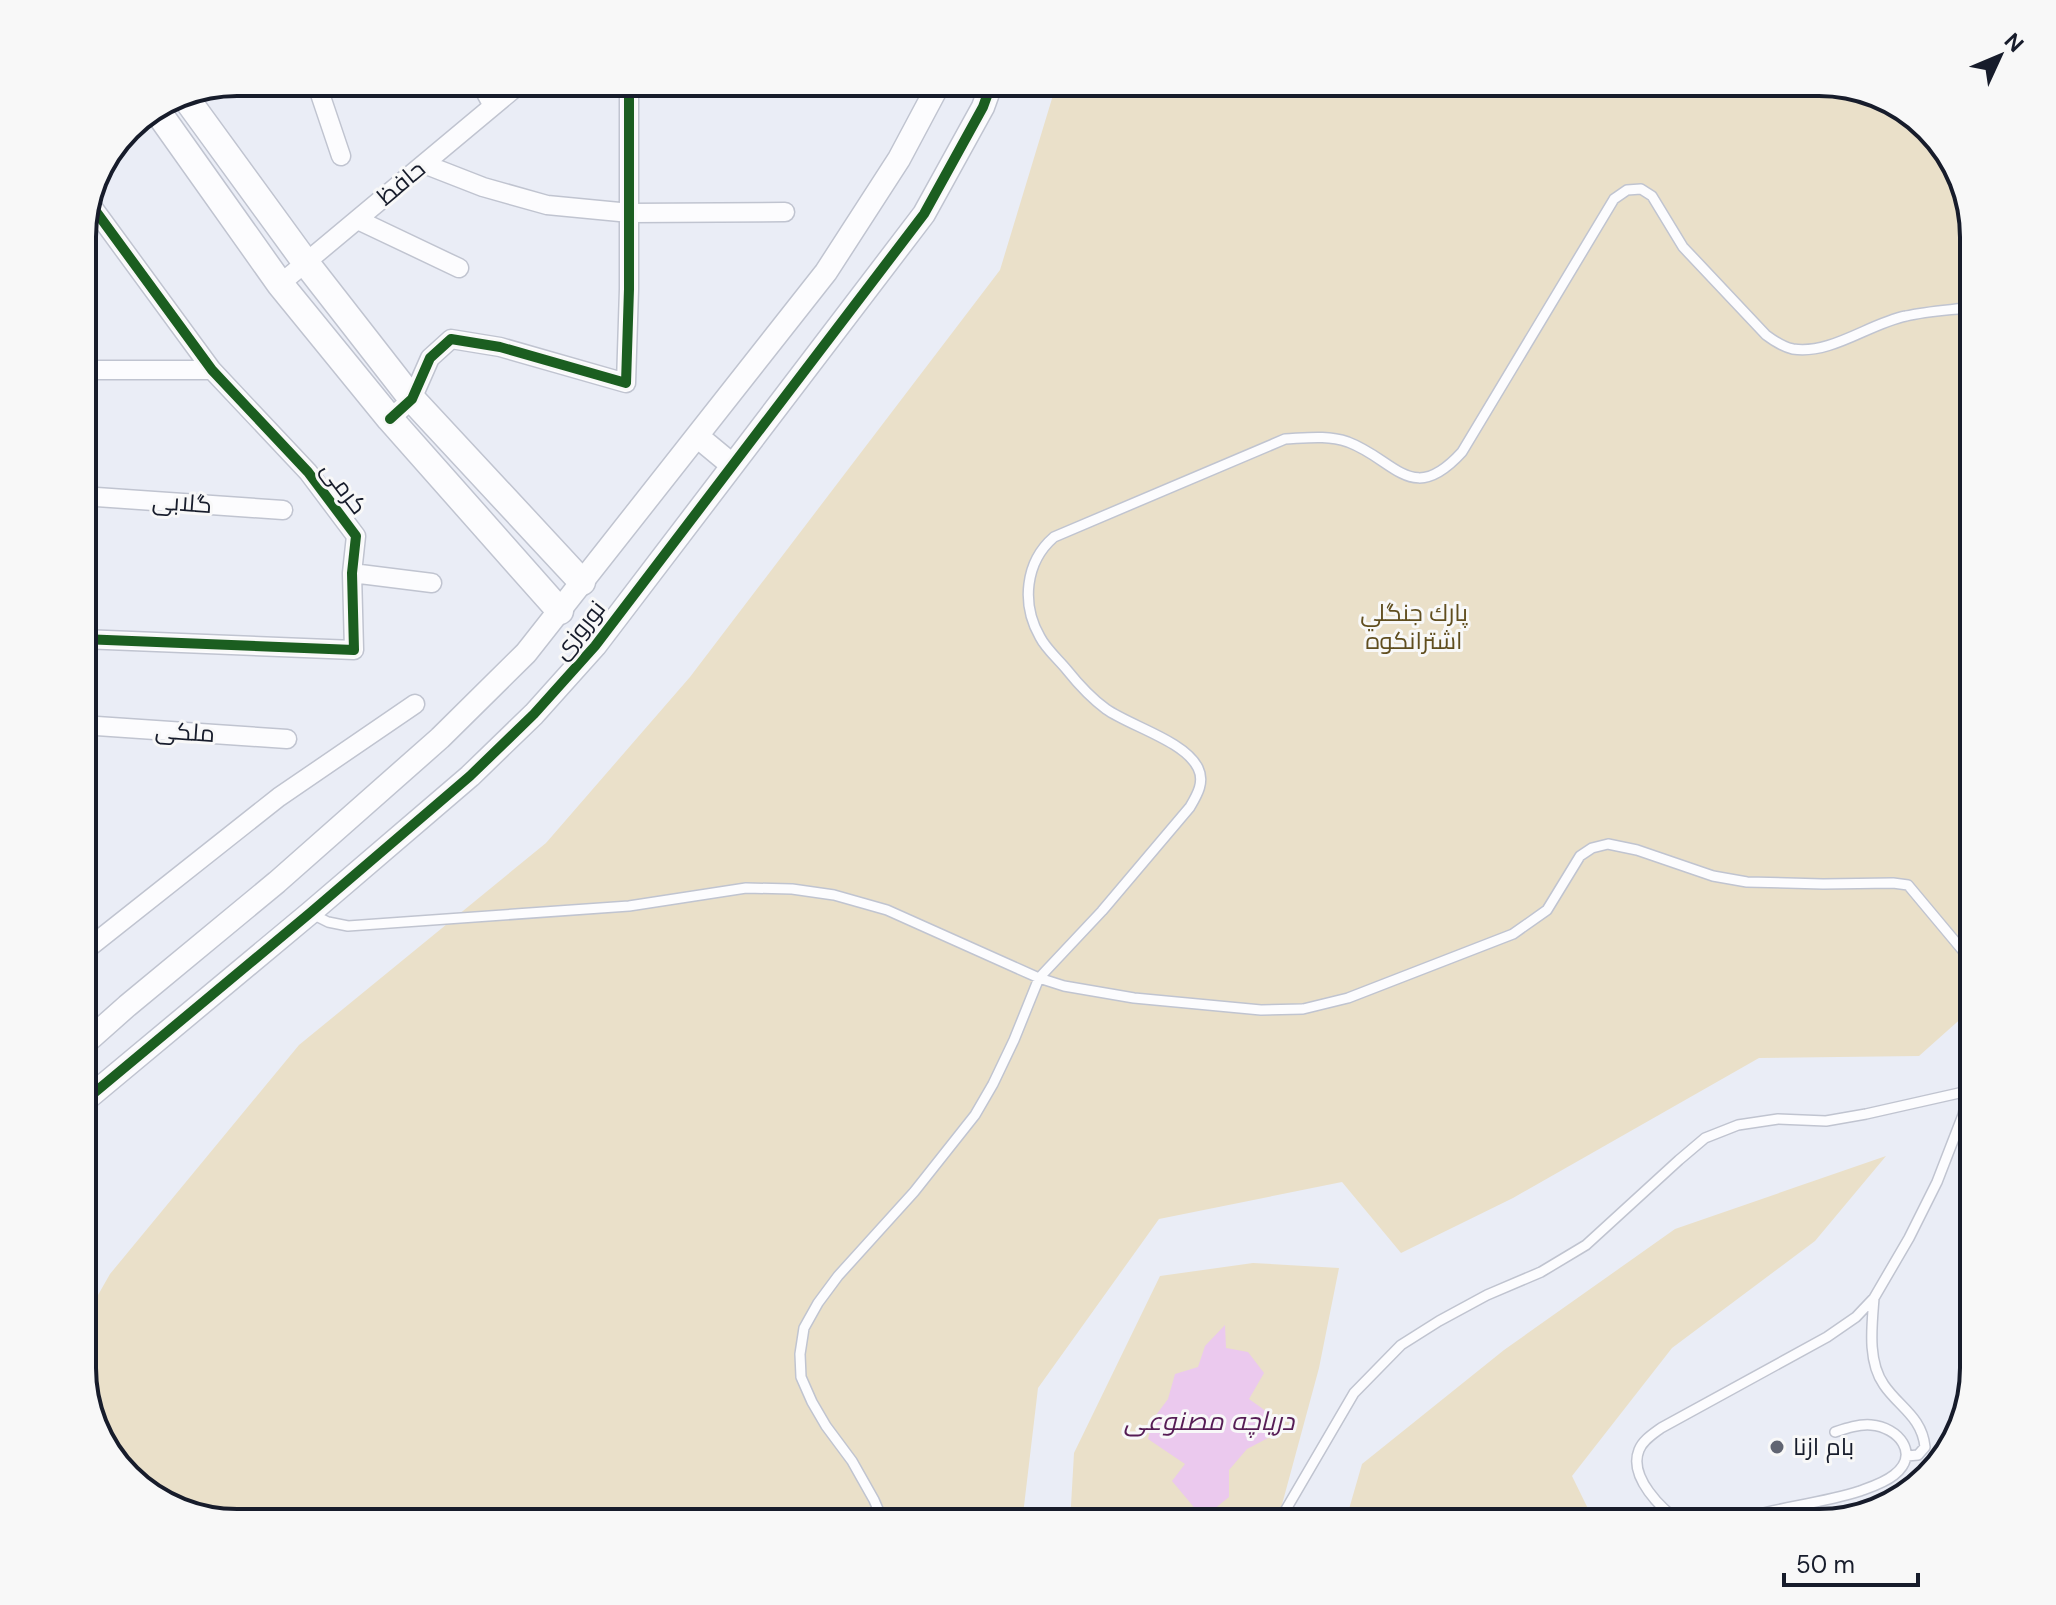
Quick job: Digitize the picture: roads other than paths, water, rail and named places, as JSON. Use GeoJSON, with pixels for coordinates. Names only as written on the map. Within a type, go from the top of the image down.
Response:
{"type":"FeatureCollection","features":[{"type":"Feature","properties":{"kind":"main road","name":"نوروزی"},"geometry":{"type":"LineString","coordinates":[[190,104],[306,263],[412,399],[582,582]]}},
{"type":"Feature","properties":{"kind":"main road","name":"نوروزی"},"geometry":{"type":"LineString","coordinates":[[162,118],[280,284],[390,419],[560,611]]}},
{"type":"Feature","properties":{"kind":"street"},"geometry":{"type":"LineString","coordinates":[[321,96],[341,156]]}},
{"type":"Feature","properties":{"kind":"street"},"geometry":{"type":"LineString","coordinates":[[488,96],[493,106]]}},
{"type":"Feature","properties":{"kind":"street","name":"حافظ"},"geometry":{"type":"LineString","coordinates":[[280,284],[505,96]]}},
{"type":"Feature","properties":{"kind":"street"},"geometry":{"type":"LineString","coordinates":[[390,419],[412,399],[430,358],[451,339],[500,347],[626,383],[629,96]]}},
{"type":"Feature","properties":{"kind":"street","name":"نوروزی"},"geometry":{"type":"LineString","coordinates":[[96,1034],[277,882],[440,738],[526,653],[826,272],[899,159],[933,96]]}},
{"type":"Feature","properties":{"kind":"street","name":"نوروزی"},"geometry":{"type":"LineString","coordinates":[[96,1091],[470,776],[534,714],[595,646],[924,214],[987,96]]}},
{"type":"Feature","properties":{"kind":"street"},"geometry":{"type":"LineString","coordinates":[[424,164],[483,187],[547,205],[630,213],[785,212]]}},
{"type":"Feature","properties":{"kind":"street","name":"کرمی"},"geometry":{"type":"LineString","coordinates":[[96,640],[354,650],[352,573],[356,536],[308,472],[212,370],[98,214]]}},
{"type":"Feature","properties":{"kind":"street"},"geometry":{"type":"LineString","coordinates":[[358,220],[459,268]]}},
{"type":"Feature","properties":{"kind":"street"},"geometry":{"type":"LineString","coordinates":[[96,370],[212,370]]}},
{"type":"Feature","properties":{"kind":"street"},"geometry":{"type":"LineString","coordinates":[[697,436],[732,465]]}},
{"type":"Feature","properties":{"kind":"street","name":"گلابی"},"geometry":{"type":"LineString","coordinates":[[96,497],[283,510]]}},
{"type":"Feature","properties":{"kind":"street"},"geometry":{"type":"LineString","coordinates":[[352,573],[432,583]]}},
{"type":"Feature","properties":{"kind":"street"},"geometry":{"type":"LineString","coordinates":[[96,942],[279,797],[415,704]]}},
{"type":"Feature","properties":{"kind":"street","name":"ملکی"},"geometry":{"type":"LineString","coordinates":[[96,726],[287,739]]}},
{"type":"Feature","properties":{"kind":"lane"},"geometry":{"type":"LineString","coordinates":[[878,1509],[852,1461],[812,1402],[801,1377],[800,1354],[804,1328],[838,1276],[914,1192],[975,1115],[1009,1051],[1039,978],[1102,911],[1190,807],[1201,781],[1198,767],[1180,748],[1110,711],[1088,695],[1040,638],[1029,608],[1029,582],[1033,564],[1042,548],[1054,537],[1285,439],[1324,437],[1345,441],[1366,450],[1397,473],[1414,478],[1434,475],[1449,466],[1462,452],[1614,199],[1627,190],[1641,189],[1652,196],[1683,247],[1766,335],[1792,349],[1811,349],[1836,343],[1904,316],[1960,309]]}},
{"type":"Feature","properties":{"kind":"lane"},"geometry":{"type":"LineString","coordinates":[[310,913],[328,922],[348,926],[629,906],[746,888],[792,889],[834,895],[887,910],[1039,978],[1064,986],[1134,998],[1261,1010],[1303,1009],[1348,998],[1513,934],[1547,910],[1580,856],[1592,848],[1608,844],[1637,850],[1713,876],[1747,882],[1908,885],[1960,947]]}},
{"type":"Feature","properties":{"kind":"lane"},"geometry":{"type":"LineString","coordinates":[[1286,1509],[1354,1393],[1401,1345],[1487,1295],[1541,1272],[1586,1245],[1705,1138],[1738,1125],[1778,1119],[1826,1121],[1960,1093]]}},
{"type":"Feature","properties":{"kind":"lane"},"geometry":{"type":"LineString","coordinates":[[1665,1509],[1655,1501],[1640,1477],[1638,1451],[1646,1440],[1661,1428],[1827,1337],[1856,1317],[1874,1298],[1909,1238],[1937,1182],[1960,1123]]}},
{"type":"Feature","properties":{"kind":"lane"},"geometry":{"type":"LineString","coordinates":[[1874,1298],[1871,1333],[1874,1358],[1882,1383],[1924,1434],[1925,1447],[1918,1455],[1907,1456]]}},
{"type":"Feature","properties":{"kind":"lane"},"geometry":{"type":"LineString","coordinates":[[1783,1509],[1841,1497],[1874,1486],[1903,1466],[1906,1447],[1887,1430],[1874,1425],[1835,1432]]}},
{"type":"Feature","properties":{"kind":"water","name":"دریاچه مصنوعی"},"geometry":{"type":"Polygon","coordinates":[[[1225,1325],[1226,1348],[1248,1352],[1264,1373],[1249,1399],[1270,1414],[1270,1437],[1247,1449],[1229,1470],[1229,1497],[1214,1509],[1195,1509],[1172,1481],[1185,1464],[1148,1439],[1153,1419],[1168,1399],[1175,1374],[1198,1367],[1205,1346],[1225,1325]]]}},
{"type":"Feature","properties":{"kind":"place","name":"بام ازنا"},"geometry":{"type":"Point","coordinates":[1777,1447]}},
{"type":"Feature","properties":{"kind":"park label","name":"پارك جنگلي اشترانكوه"},"geometry":{"type":"Point","coordinates":[1414,627]}}]}
